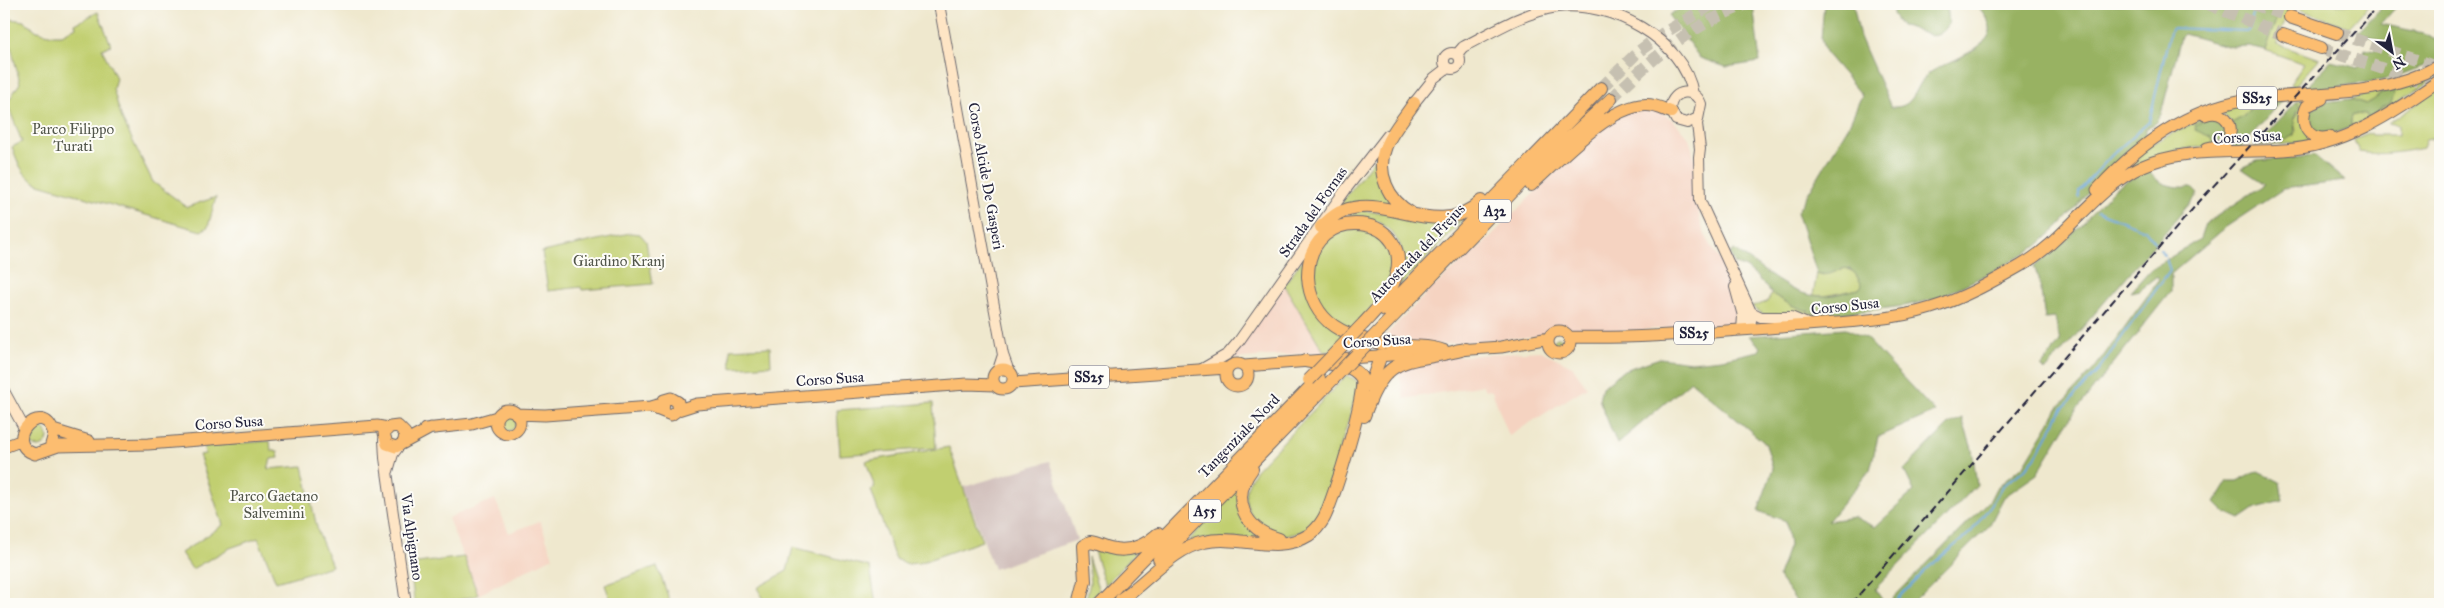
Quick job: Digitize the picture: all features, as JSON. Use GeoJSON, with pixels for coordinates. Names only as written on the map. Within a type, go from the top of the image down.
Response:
{"type":"FeatureCollection","features":[{"type":"Feature","properties":{"kind":"highway"},"geometry":{"type":"LineString","coordinates":[[2290,17],[2337,33]]}},
{"type":"Feature","properties":{"kind":"highway"},"geometry":{"type":"LineString","coordinates":[[2283,35],[2321,48]]}},
{"type":"Feature","properties":{"kind":"highway","name":"Autostrada del Frejus"},"geometry":{"type":"LineString","coordinates":[[1333,378],[1372,325],[1554,134],[1601,88]]}},
{"type":"Feature","properties":{"kind":"highway","name":"Autostrada del Frejus"},"geometry":{"type":"LineString","coordinates":[[1314,379],[1473,233],[1555,150],[1611,99]]}},
{"type":"Feature","properties":{"kind":"highway"},"geometry":{"type":"LineString","coordinates":[[1414,103],[1386,146],[1382,165],[1384,182],[1392,198],[1416,215]]}},
{"type":"Feature","properties":{"kind":"highway"},"geometry":{"type":"LineString","coordinates":[[1473,233],[1493,220],[1605,120],[1623,110],[1647,104],[1671,112]]}},
{"type":"Feature","properties":{"kind":"highway"},"geometry":{"type":"LineString","coordinates":[[1321,227],[1334,215],[1358,207],[1447,218],[1472,209],[1536,146],[1554,134]]}},
{"type":"Feature","properties":{"kind":"highway"},"geometry":{"type":"LineString","coordinates":[[1372,325],[1379,307],[1393,285],[1398,255],[1389,238],[1382,231],[1373,226],[1353,222],[1332,230],[1316,246],[1312,256],[1309,285],[1314,303],[1320,312],[1333,326],[1350,334],[1397,345],[1432,346],[1444,351]]}},
{"type":"Feature","properties":{"kind":"highway"},"geometry":{"type":"LineString","coordinates":[[1339,475],[1358,433],[1370,396],[1389,370],[1411,359],[1465,349]]}},
{"type":"Feature","properties":{"kind":"highway"},"geometry":{"type":"LineString","coordinates":[[1116,600],[1142,585],[1174,555],[1191,546],[1214,540],[1274,544],[1302,539],[1319,526],[1327,512],[1381,356]]}},
{"type":"Feature","properties":{"kind":"highway"},"geometry":{"type":"LineString","coordinates":[[1305,361],[1318,364],[1344,365],[1362,379],[1363,390],[1354,430]]}},
{"type":"Feature","properties":{"kind":"highway","name":"Tangenziale Nord"},"geometry":{"type":"LineString","coordinates":[[1099,604],[1116,600],[1333,378]]}},
{"type":"Feature","properties":{"kind":"highway","name":"Tangenziale Nord"},"geometry":{"type":"LineString","coordinates":[[1116,600],[1221,477],[1314,379]]}},
{"type":"Feature","properties":{"kind":"highway"},"geometry":{"type":"LineString","coordinates":[[1286,542],[1267,536],[1255,528],[1244,512],[1241,495],[1245,478],[1284,435],[1293,419]]}},
{"type":"Feature","properties":{"kind":"highway"},"geometry":{"type":"LineString","coordinates":[[1079,604],[1085,581],[1083,546],[1096,543],[1107,548],[1124,550],[1140,546],[1156,536],[1196,494],[1221,477]]}},
{"type":"Feature","properties":{"kind":"main road","name":"Corso Susa"},"geometry":{"type":"LineString","coordinates":[[2064,233],[2098,190],[2130,155],[2168,128],[2208,110],[2242,101],[2365,90],[2406,80],[2440,65]]}},
{"type":"Feature","properties":{"kind":"main road","name":"Corso Susa"},"geometry":{"type":"LineString","coordinates":[[1570,341],[1810,325],[1901,315],[1943,304],[2025,263],[2064,233],[2123,177],[2143,166],[2165,158],[2192,154],[2299,149],[2329,142],[2358,132],[2383,119],[2440,80]]}},
{"type":"Feature","properties":{"kind":"main road"},"geometry":{"type":"LineString","coordinates":[[2358,132],[2347,131],[2328,138],[2316,138],[2306,130],[2303,116],[2307,106],[2312,102],[2350,97],[2365,90]]}},
{"type":"Feature","properties":{"kind":"main road"},"geometry":{"type":"LineString","coordinates":[[2165,158],[2182,150],[2219,146],[2227,140],[2231,130],[2225,117],[2214,112],[2180,126],[2168,128]]}},
{"type":"Feature","properties":{"kind":"main road","name":"SS25"},"geometry":{"type":"LineString","coordinates":[[1559,330],[1565,332],[1570,341],[1566,351],[1560,353],[1549,343],[1553,333],[1559,330]]}},
{"type":"Feature","properties":{"kind":"main road","name":"Corso Susa"},"geometry":{"type":"LineString","coordinates":[[1249,369],[1305,361],[1549,343]]}},
{"type":"Feature","properties":{"kind":"main road","name":"SS25"},"geometry":{"type":"LineString","coordinates":[[1237,364],[1249,369],[1245,382],[1238,386],[1231,385],[1227,373],[1237,364]]}},
{"type":"Feature","properties":{"kind":"main road","name":"Corso Susa"},"geometry":{"type":"LineString","coordinates":[[518,420],[545,415],[659,407],[670,415],[678,406],[968,384],[1003,376],[1042,380],[1208,370],[1227,373]]}},
{"type":"Feature","properties":{"kind":"main road"},"geometry":{"type":"LineString","coordinates":[[472,424],[510,433],[518,420],[508,410],[501,412],[497,417],[496,424],[499,430]]}},
{"type":"Feature","properties":{"kind":"main road"},"geometry":{"type":"LineString","coordinates":[[385,434],[390,446],[402,439],[431,428],[472,424],[497,417]]}},
{"type":"Feature","properties":{"kind":"main road"},"geometry":{"type":"LineString","coordinates":[[4,447],[20,441],[28,423],[44,421],[53,430],[103,445]]}},
{"type":"Feature","properties":{"kind":"main road","name":"Corso Susa"},"geometry":{"type":"LineString","coordinates":[[50,448],[67,445],[148,444],[377,426],[385,434],[396,426],[402,439]]}},
{"type":"Feature","properties":{"kind":"main road"},"geometry":{"type":"LineString","coordinates":[[20,441],[27,451],[41,454],[50,448],[54,440],[53,430]]}},
{"type":"Feature","properties":{"kind":"street","name":"Corso Alcide De Gasperi"},"geometry":{"type":"LineString","coordinates":[[939,4],[1003,354],[1003,376]]}},
{"type":"Feature","properties":{"kind":"street","name":"Strada del Fornas"},"geometry":{"type":"LineString","coordinates":[[1208,370],[1232,349],[1352,182],[1434,78],[1447,68],[1443,60],[1446,55],[1457,54],[1463,47],[1532,14],[1556,7],[1572,6],[1608,12],[1635,23],[1665,46],[1680,64]]}},
{"type":"Feature","properties":{"kind":"street"},"geometry":{"type":"LineString","coordinates":[[1680,64],[1688,74],[1693,94],[1701,104],[1698,118],[1700,149],[1698,157],[1698,190],[1702,208],[1751,312],[1750,321],[1742,330]]}},
{"type":"Feature","properties":{"kind":"street"},"geometry":{"type":"LineString","coordinates":[[1680,64],[1682,82],[1671,103],[1671,112],[1676,120],[1683,123],[1691,122],[1698,118]]}},
{"type":"Feature","properties":{"kind":"street"},"geometry":{"type":"LineString","coordinates":[[1676,95],[1685,92],[1693,94]]}},
{"type":"Feature","properties":{"kind":"street"},"geometry":{"type":"LineString","coordinates":[[1683,123],[1692,138],[1698,157]]}},
{"type":"Feature","properties":{"kind":"street"},"geometry":{"type":"LineString","coordinates":[[1735,276],[1742,316],[1742,330]]}},
{"type":"Feature","properties":{"kind":"street"},"geometry":{"type":"LineString","coordinates":[[1751,312],[1761,317],[1791,317],[1810,325]]}},
{"type":"Feature","properties":{"kind":"street"},"geometry":{"type":"LineString","coordinates":[[4,390],[28,423]]}},
{"type":"Feature","properties":{"kind":"street","name":"Via Alpignano"},"geometry":{"type":"LineString","coordinates":[[385,434],[388,474],[406,604]]}},
{"type":"Feature","properties":{"kind":"street","name":"Via Alpignano"},"geometry":{"type":"LineString","coordinates":[[388,474],[393,454],[402,439]]}},
{"type":"Feature","properties":{"kind":"shaded area"},"geometry":{"type":"Polygon","coordinates":[[[1629,111],[1659,111],[1674,121],[1689,138],[1695,160],[1697,203],[1700,221],[1705,235],[1731,279],[1739,317],[1737,321],[1731,324],[1582,334],[1571,333],[1560,327],[1550,328],[1540,336],[1432,345],[1383,338],[1429,291],[1483,244],[1567,160],[1605,125],[1629,111]]]}},
{"type":"Feature","properties":{"kind":"shaded area"},"geometry":{"type":"Polygon","coordinates":[[[1284,285],[1324,352],[1231,359],[1284,285]]]}},
{"type":"Feature","properties":{"kind":"shaded area"},"geometry":{"type":"Polygon","coordinates":[[[1541,351],[1572,366],[1587,387],[1509,436],[1492,391],[1484,389],[1483,385],[1404,399],[1398,368],[1435,358],[1541,351]]]}},
{"type":"Feature","properties":{"kind":"shaded area"},"geometry":{"type":"Polygon","coordinates":[[[1050,461],[1077,540],[994,569],[964,487],[1050,461]]]}},
{"type":"Feature","properties":{"kind":"shaded area"},"geometry":{"type":"Polygon","coordinates":[[[495,499],[509,533],[540,521],[553,557],[478,595],[448,518],[495,499]]]}},
{"type":"Feature","properties":{"kind":"green space"},"geometry":{"type":"Polygon","coordinates":[[[1686,4],[1753,4],[1760,62],[1726,67],[1700,58],[1669,16],[1686,4]]]}},
{"type":"Feature","properties":{"kind":"green space"},"geometry":{"type":"Polygon","coordinates":[[[1824,4],[1853,4],[1860,37],[1891,107],[1899,107],[1910,101],[1928,74],[1984,42],[1989,35],[1990,27],[1986,17],[1976,4],[2282,4],[2265,50],[2249,46],[2231,47],[2184,34],[2181,37],[2161,114],[2156,122],[2146,129],[2146,137],[2127,151],[2059,226],[2037,246],[2000,268],[1935,299],[1904,306],[1822,316],[1791,305],[1772,294],[1746,268],[1735,264],[1730,253],[1734,250],[1776,280],[1799,292],[1811,295],[1832,295],[1859,289],[1862,285],[1856,275],[1846,268],[1831,273],[1817,273],[1797,212],[1848,127],[1862,95],[1825,52],[1821,39],[1824,4]]]}},
{"type":"Feature","properties":{"kind":"green space"},"geometry":{"type":"Polygon","coordinates":[[[1893,4],[1947,4],[1949,24],[1938,35],[1932,36],[1901,26],[1893,14],[1893,4]]]}},
{"type":"Feature","properties":{"kind":"green space"},"geometry":{"type":"Polygon","coordinates":[[[2282,4],[2370,4],[2349,27],[2290,6],[2277,44],[2319,59],[2294,87],[2290,84],[2304,64],[2265,50],[2282,4]]]}},
{"type":"Feature","properties":{"kind":"green space"},"geometry":{"type":"Polygon","coordinates":[[[2385,4],[2399,4],[2381,24],[2423,33],[2440,41],[2440,60],[2389,79],[2302,92],[2331,61],[2358,68],[2365,49],[2375,51],[2379,40],[2358,32],[2385,4]]]}},
{"type":"Feature","properties":{"kind":"green space","name":"Parco Filippo Turati"},"geometry":{"type":"Polygon","coordinates":[[[98,12],[111,45],[102,49],[116,78],[113,89],[122,119],[153,182],[187,207],[216,197],[208,227],[201,231],[39,184],[28,177],[19,163],[12,147],[22,142],[7,103],[20,83],[4,18],[24,21],[37,31],[62,35],[76,27],[75,24],[98,12]]]}},
{"type":"Feature","properties":{"kind":"green space"},"geometry":{"type":"Polygon","coordinates":[[[2439,73],[2434,79],[2374,117],[2380,107],[2386,106],[2395,87],[2439,73]]]}},
{"type":"Feature","properties":{"kind":"green space"},"geometry":{"type":"Polygon","coordinates":[[[2395,87],[2391,103],[2380,108],[2374,117],[2369,119],[2366,115],[2353,114],[2351,127],[2333,134],[2311,132],[2308,113],[2323,102],[2351,99],[2366,104],[2395,87]]]}},
{"type":"Feature","properties":{"kind":"green space"},"geometry":{"type":"Polygon","coordinates":[[[2440,87],[2440,137],[2426,140],[2423,148],[2384,154],[2359,152],[2354,140],[2370,133],[2371,135],[2398,135],[2398,125],[2388,123],[2440,87]]]}},
{"type":"Feature","properties":{"kind":"green space"},"geometry":{"type":"Polygon","coordinates":[[[2385,89],[2374,100],[2366,104],[2351,99],[2385,89]]]}},
{"type":"Feature","properties":{"kind":"green space"},"geometry":{"type":"Polygon","coordinates":[[[2283,100],[2240,148],[2230,146],[2232,123],[2244,116],[2253,105],[2261,101],[2283,100]]]}},
{"type":"Feature","properties":{"kind":"green space"},"geometry":{"type":"Polygon","coordinates":[[[2298,100],[2312,100],[2317,141],[2255,147],[2280,143],[2295,135],[2294,121],[2298,114],[2298,100]]]}},
{"type":"Feature","properties":{"kind":"green space"},"geometry":{"type":"Polygon","coordinates":[[[2261,101],[2250,108],[2244,116],[2232,123],[2221,112],[2228,107],[2261,101]]]}},
{"type":"Feature","properties":{"kind":"green space"},"geometry":{"type":"Polygon","coordinates":[[[2297,101],[2300,106],[2294,121],[2295,135],[2280,143],[2256,145],[2297,101]]]}},
{"type":"Feature","properties":{"kind":"green space"},"geometry":{"type":"Polygon","coordinates":[[[2353,114],[2366,115],[2369,119],[2351,127],[2353,114]]]}},
{"type":"Feature","properties":{"kind":"green space"},"geometry":{"type":"Polygon","coordinates":[[[2203,118],[2200,123],[2217,145],[2174,150],[2132,168],[2129,164],[2146,147],[2203,118]]]}},
{"type":"Feature","properties":{"kind":"green space"},"geometry":{"type":"Polygon","coordinates":[[[2203,118],[2223,119],[2227,137],[2214,143],[2211,137],[2195,130],[2194,125],[2203,121],[2203,118]]]}},
{"type":"Feature","properties":{"kind":"green space"},"geometry":{"type":"Polygon","coordinates":[[[1380,152],[1398,208],[1336,210],[1380,152]]]}},
{"type":"Feature","properties":{"kind":"green space"},"geometry":{"type":"Polygon","coordinates":[[[2315,156],[2345,181],[2283,189],[2226,227],[2171,274],[2171,291],[2071,417],[2037,474],[2004,497],[1989,526],[1911,604],[1887,604],[1990,500],[1996,488],[2024,465],[2059,407],[2094,369],[2159,280],[2157,276],[2139,290],[2130,292],[2150,270],[2200,239],[2205,224],[2265,184],[2241,168],[2256,161],[2315,156]]]}},
{"type":"Feature","properties":{"kind":"green space"},"geometry":{"type":"Polygon","coordinates":[[[2148,169],[2161,182],[2178,187],[2191,187],[2198,194],[2045,371],[2041,367],[2060,342],[2055,318],[2045,319],[2039,278],[2034,267],[2068,238],[2115,188],[2148,169]]]}},
{"type":"Feature","properties":{"kind":"green space"},"geometry":{"type":"Polygon","coordinates":[[[1360,211],[1466,217],[1399,287],[1404,273],[1404,259],[1398,241],[1386,227],[1369,218],[1355,217],[1326,227],[1336,219],[1360,211]]]}},
{"type":"Feature","properties":{"kind":"green space"},"geometry":{"type":"Polygon","coordinates":[[[1362,227],[1383,238],[1394,258],[1386,291],[1351,330],[1333,320],[1323,309],[1317,298],[1314,272],[1316,259],[1321,248],[1329,238],[1341,230],[1362,227]]]}},
{"type":"Feature","properties":{"kind":"green space","name":"Giardino Kranj"},"geometry":{"type":"Polygon","coordinates":[[[630,233],[640,234],[646,241],[653,284],[582,290],[581,287],[548,291],[542,252],[630,233]]]}},
{"type":"Feature","properties":{"kind":"green space"},"geometry":{"type":"Polygon","coordinates":[[[1308,252],[1303,280],[1343,337],[1330,351],[1324,352],[1284,285],[1308,252]]]}},
{"type":"Feature","properties":{"kind":"green space"},"geometry":{"type":"Polygon","coordinates":[[[1846,268],[1855,273],[1862,285],[1859,289],[1824,296],[1813,295],[1817,273],[1823,275],[1846,268]]]}},
{"type":"Feature","properties":{"kind":"green space"},"geometry":{"type":"Polygon","coordinates":[[[1772,294],[1791,305],[1822,316],[1801,314],[1765,315],[1752,307],[1767,302],[1772,294]]]}},
{"type":"Feature","properties":{"kind":"green space"},"geometry":{"type":"Polygon","coordinates":[[[1846,329],[1866,338],[1935,412],[1878,437],[1870,470],[1828,521],[1854,517],[1875,527],[1914,491],[1904,470],[1949,424],[1962,418],[1972,449],[1977,485],[1875,589],[1885,604],[1792,604],[1796,601],[1778,576],[1789,545],[1786,521],[1758,511],[1773,469],[1766,444],[1691,381],[1617,444],[1599,399],[1602,387],[1624,370],[1660,358],[1691,362],[1722,359],[1759,351],[1761,347],[1749,336],[1846,329]]]}},
{"type":"Feature","properties":{"kind":"green space"},"geometry":{"type":"Polygon","coordinates":[[[1559,338],[1565,344],[1559,350],[1553,344],[1559,338]]]}},
{"type":"Feature","properties":{"kind":"green space"},"geometry":{"type":"Polygon","coordinates":[[[770,347],[771,365],[731,368],[730,349],[770,347]]]}},
{"type":"Feature","properties":{"kind":"green space"},"geometry":{"type":"Polygon","coordinates":[[[1347,375],[1357,381],[1359,385],[1320,515],[1308,527],[1296,533],[1282,534],[1270,531],[1259,524],[1251,514],[1246,502],[1247,488],[1250,481],[1256,470],[1347,375]]]}},
{"type":"Feature","properties":{"kind":"green space"},"geometry":{"type":"Polygon","coordinates":[[[933,403],[936,448],[840,455],[837,410],[933,403]]]}},
{"type":"Feature","properties":{"kind":"green space"},"geometry":{"type":"Polygon","coordinates":[[[508,415],[516,423],[508,431],[500,423],[508,415]]]}},
{"type":"Feature","properties":{"kind":"green space"},"geometry":{"type":"Polygon","coordinates":[[[38,427],[45,430],[48,437],[45,444],[38,447],[31,444],[28,437],[31,430],[38,427]]]}},
{"type":"Feature","properties":{"kind":"green space","name":"Parco Gaetano Salvemini"},"geometry":{"type":"Polygon","coordinates":[[[270,441],[271,451],[278,451],[279,458],[271,459],[268,469],[303,466],[318,532],[332,566],[276,582],[258,538],[230,548],[192,569],[181,553],[223,525],[199,455],[205,454],[204,446],[270,441]]]}},
{"type":"Feature","properties":{"kind":"green space"},"geometry":{"type":"Polygon","coordinates":[[[949,447],[982,541],[919,563],[908,564],[895,559],[871,490],[875,488],[866,461],[949,447]]]}},
{"type":"Feature","properties":{"kind":"green space"},"geometry":{"type":"Polygon","coordinates":[[[2258,471],[2280,482],[2283,501],[2256,508],[2240,519],[2225,512],[2215,502],[2228,481],[2238,481],[2258,471]]]}},
{"type":"Feature","properties":{"kind":"green space"},"geometry":{"type":"Polygon","coordinates":[[[1238,487],[1250,528],[1259,538],[1189,540],[1238,487]]]}},
{"type":"Feature","properties":{"kind":"green space"},"geometry":{"type":"Polygon","coordinates":[[[1092,544],[1135,553],[1105,585],[1092,544]]]}},
{"type":"Feature","properties":{"kind":"green space"},"geometry":{"type":"Polygon","coordinates":[[[793,547],[870,567],[876,604],[767,604],[757,588],[787,571],[793,547]]]}},
{"type":"Feature","properties":{"kind":"green space"},"geometry":{"type":"Polygon","coordinates":[[[464,557],[478,595],[437,603],[414,600],[410,564],[464,557]]]}},
{"type":"Feature","properties":{"kind":"green space"},"geometry":{"type":"Polygon","coordinates":[[[1088,557],[1099,591],[1085,604],[1090,583],[1088,557]]]}},
{"type":"Feature","properties":{"kind":"green space"},"geometry":{"type":"Polygon","coordinates":[[[657,566],[671,604],[612,604],[605,585],[657,566]]]}},
{"type":"Feature","properties":{"kind":"waterway"},"geometry":{"type":"LineString","coordinates":[[2079,197],[2079,191],[2113,154],[2149,122],[2171,28],[2248,31],[2256,4]]}},
{"type":"Feature","properties":{"kind":"waterway"},"geometry":{"type":"LineString","coordinates":[[2097,211],[2145,230],[2155,243]]}},
{"type":"Feature","properties":{"kind":"waterway"},"geometry":{"type":"LineString","coordinates":[[2160,250],[2164,256]]}},
{"type":"Feature","properties":{"kind":"waterway"},"geometry":{"type":"LineString","coordinates":[[1892,604],[1930,566],[1971,532],[2002,486],[2024,470],[2035,458],[2062,409],[2096,373],[2170,270],[2166,259]]}},
{"type":"Feature","properties":{"kind":"tunnel"},"geometry":{"type":"LineString","coordinates":[[1601,88],[1638,52],[1662,34],[1713,4]]}},
{"type":"Feature","properties":{"kind":"tunnel"},"geometry":{"type":"LineString","coordinates":[[1611,99],[1642,69],[1690,32],[1727,12],[1747,4]]}},
{"type":"Feature","properties":{"kind":"tunnel"},"geometry":{"type":"LineString","coordinates":[[2208,4],[2283,35]]}},
{"type":"Feature","properties":{"kind":"tunnel"},"geometry":{"type":"LineString","coordinates":[[2253,4],[2290,17]]}},
{"type":"Feature","properties":{"kind":"tunnel"},"geometry":{"type":"LineString","coordinates":[[2337,33],[2440,68]]}},
{"type":"Feature","properties":{"kind":"tunnel"},"geometry":{"type":"LineString","coordinates":[[2321,48],[2440,88]]}},
{"type":"Feature","properties":{"kind":"railway"},"geometry":{"type":"LineString","coordinates":[[1851,604],[2197,204],[2380,4]]}}]}
